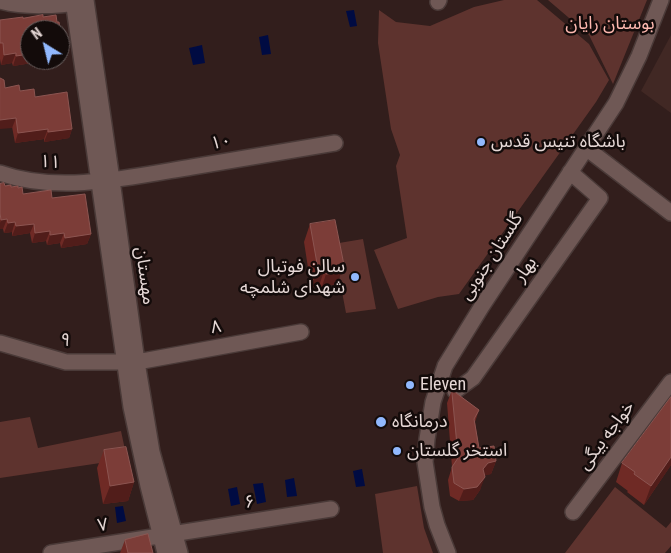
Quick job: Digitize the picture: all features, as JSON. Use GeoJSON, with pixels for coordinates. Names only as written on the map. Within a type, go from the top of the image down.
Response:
{"type":"FeatureCollection","features":[{"type":"Feature","properties":{"kind":"street","name":"گلستان جنوبی"},"geometry":{"type":"LineString","coordinates":[[448,553],[439,532],[432,507],[425,462],[433,402],[445,366],[482,306],[616,103],[639,56],[661,0]]}},
{"type":"Feature","properties":{"kind":"street"},"geometry":{"type":"LineString","coordinates":[[0,1],[35,5],[83,1]]}},
{"type":"Feature","properties":{"kind":"street","name":"مهستان"},"geometry":{"type":"LineString","coordinates":[[83,1],[105,180],[131,362],[133,416],[148,486],[168,535]]}},
{"type":"Feature","properties":{"kind":"street","name":"۱۰"},"geometry":{"type":"LineString","coordinates":[[105,180],[336,143]]}},
{"type":"Feature","properties":{"kind":"street"},"geometry":{"type":"LineString","coordinates":[[586,148],[671,213]]}},
{"type":"Feature","properties":{"kind":"street","name":"بهار"},"geometry":{"type":"LineString","coordinates":[[455,391],[473,378],[600,198],[570,172]]}},
{"type":"Feature","properties":{"kind":"street","name":"۱۱"},"geometry":{"type":"LineString","coordinates":[[0,173],[10,177],[50,184],[105,180]]}},
{"type":"Feature","properties":{"kind":"street","name":"۸"},"geometry":{"type":"LineString","coordinates":[[131,362],[301,332]]}},
{"type":"Feature","properties":{"kind":"street","name":"۹"},"geometry":{"type":"LineString","coordinates":[[0,343],[66,362],[131,362]]}},
{"type":"Feature","properties":{"kind":"street","name":"خواجه بیگی"},"geometry":{"type":"LineString","coordinates":[[573,512],[671,382]]}},
{"type":"Feature","properties":{"kind":"street","name":"۶"},"geometry":{"type":"LineString","coordinates":[[168,535],[331,509]]}},
{"type":"Feature","properties":{"kind":"street"},"geometry":{"type":"LineString","coordinates":[[165,553],[168,535]]}},
{"type":"Feature","properties":{"kind":"street"},"geometry":{"type":"LineString","coordinates":[[168,535],[180,553]]}},
{"type":"Feature","properties":{"kind":"street","name":"۷"},"geometry":{"type":"LineString","coordinates":[[51,553],[168,535]]}},
{"type":"Feature","properties":{"kind":"shaded area"},"geometry":{"type":"Polygon","coordinates":[[[354,10],[357,26],[350,27],[346,11],[354,10]]]}},
{"type":"Feature","properties":{"kind":"shaded area"},"geometry":{"type":"Polygon","coordinates":[[[268,35],[271,54],[262,55],[259,37],[268,35]]]}},
{"type":"Feature","properties":{"kind":"shaded area"},"geometry":{"type":"Polygon","coordinates":[[[671,35],[671,113],[641,91],[671,35]]]}},
{"type":"Feature","properties":{"kind":"shaded area"},"geometry":{"type":"Polygon","coordinates":[[[202,45],[205,63],[193,65],[189,48],[202,45]]]}},
{"type":"Feature","properties":{"kind":"shaded area"},"geometry":{"type":"Polygon","coordinates":[[[362,469],[365,486],[356,487],[353,471],[362,469]]]}},
{"type":"Feature","properties":{"kind":"shaded area"},"geometry":{"type":"Polygon","coordinates":[[[294,478],[297,496],[287,497],[285,480],[294,478]]]}},
{"type":"Feature","properties":{"kind":"shaded area"},"geometry":{"type":"Polygon","coordinates":[[[263,483],[266,502],[257,504],[253,484],[263,483]]]}},
{"type":"Feature","properties":{"kind":"shaded area"},"geometry":{"type":"Polygon","coordinates":[[[237,487],[240,504],[231,506],[228,489],[237,487]]]}},
{"type":"Feature","properties":{"kind":"shaded area"},"geometry":{"type":"Polygon","coordinates":[[[123,506],[126,521],[117,523],[115,507],[123,506]]]}},
{"type":"Feature","properties":{"kind":"green space","name":"باشگاه تنیس قدس"},"geometry":{"type":"Polygon","coordinates":[[[504,0],[537,0],[589,44],[609,80],[596,102],[459,294],[438,297],[398,309],[374,250],[407,238],[396,166],[400,155],[391,129],[378,43],[379,10],[396,22],[430,26],[474,7],[504,0]]]}},
{"type":"Feature","properties":{"kind":"green space","name":"بوستان رایان"},"geometry":{"type":"Polygon","coordinates":[[[548,0],[647,0],[613,84],[589,35],[548,0]]]}},
{"type":"Feature","properties":{"kind":"green space","name":"سالن فوتبال شهدای شلمچه"},"geometry":{"type":"Polygon","coordinates":[[[363,239],[376,309],[346,313],[333,244],[363,239]]]}},
{"type":"Feature","properties":{"kind":"green space"},"geometry":{"type":"Polygon","coordinates":[[[30,417],[38,448],[121,431],[127,459],[0,478],[0,422],[30,417]]]}},
{"type":"Feature","properties":{"kind":"green space"},"geometry":{"type":"Polygon","coordinates":[[[417,486],[424,528],[433,553],[383,553],[375,494],[417,486]]]}},
{"type":"Feature","properties":{"kind":"green space"},"geometry":{"type":"Polygon","coordinates":[[[615,487],[666,528],[671,522],[671,546],[665,553],[565,553],[615,487]]]}},
{"type":"Feature","properties":{"kind":"building"},"geometry":{"type":"Polygon","coordinates":[[[56,15],[57,20],[20,20],[20,55],[16,56],[16,53],[4,55],[3,43],[0,43],[0,20],[56,15]]]}},
{"type":"Feature","properties":{"kind":"building"},"geometry":{"type":"Polygon","coordinates":[[[0,78],[4,80],[5,88],[19,85],[20,91],[34,89],[35,97],[67,92],[72,129],[48,132],[48,129],[18,133],[16,118],[0,120],[0,78]]]}},
{"type":"Feature","properties":{"kind":"building"},"geometry":{"type":"Polygon","coordinates":[[[4,183],[5,186],[22,187],[23,194],[51,190],[52,198],[85,194],[91,234],[65,238],[64,233],[50,235],[50,231],[35,233],[34,224],[16,226],[15,222],[8,223],[7,219],[1,220],[0,184],[4,183]]]}},
{"type":"Feature","properties":{"kind":"building"},"geometry":{"type":"Polygon","coordinates":[[[335,220],[344,265],[334,267],[335,273],[326,274],[325,268],[318,269],[310,224],[335,220]]]}},
{"type":"Feature","properties":{"kind":"building"},"geometry":{"type":"Polygon","coordinates":[[[452,390],[479,410],[474,419],[479,448],[494,446],[496,461],[488,463],[483,469],[485,477],[477,487],[464,489],[454,483],[452,467],[458,458],[452,390]]]}},
{"type":"Feature","properties":{"kind":"building"},"geometry":{"type":"Polygon","coordinates":[[[671,397],[671,457],[651,486],[622,463],[671,397]]]}},
{"type":"Feature","properties":{"kind":"building"},"geometry":{"type":"Polygon","coordinates":[[[126,447],[134,482],[110,486],[104,450],[126,447]]]}},
{"type":"Feature","properties":{"kind":"building"},"geometry":{"type":"Polygon","coordinates":[[[148,534],[153,553],[128,553],[125,540],[148,534]]]}},
{"type":"Feature","properties":{"kind":"place","name":"باشگاه تنیس قدس"},"geometry":{"type":"Point","coordinates":[481,142]}},
{"type":"Feature","properties":{"kind":"place","name":"سالن فوتبال شهدای شلمچه"},"geometry":{"type":"Point","coordinates":[355,277]}},
{"type":"Feature","properties":{"kind":"place","name":"Eleven"},"geometry":{"type":"Point","coordinates":[410,385]}},
{"type":"Feature","properties":{"kind":"place","name":"درمانگاه"},"geometry":{"type":"Point","coordinates":[381,422]}},
{"type":"Feature","properties":{"kind":"place","name":"استخر گلستان"},"geometry":{"type":"Point","coordinates":[397,451]}}]}
